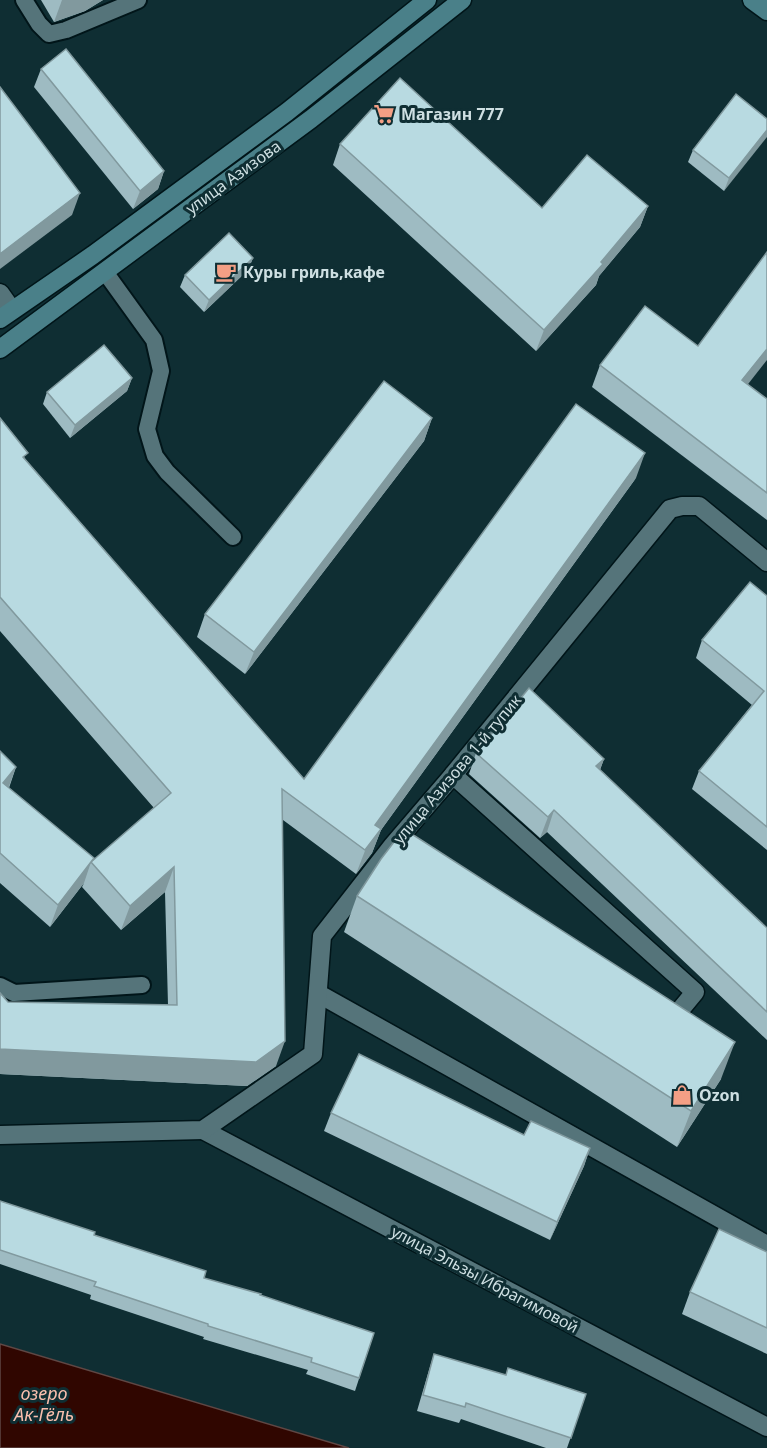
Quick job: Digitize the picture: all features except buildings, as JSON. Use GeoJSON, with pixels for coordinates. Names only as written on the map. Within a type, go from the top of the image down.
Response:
{"type":"FeatureCollection","features":[{"type":"Feature","properties":{"kind":"main road","name":"улица Азизова"},"geometry":{"type":"LineString","coordinates":[[6,315],[93,255],[277,119],[427,0]]}},
{"type":"Feature","properties":{"kind":"main road","name":"улица Азизова"},"geometry":{"type":"LineString","coordinates":[[0,348],[311,119],[462,0]]}},
{"type":"Feature","properties":{"kind":"main road"},"geometry":{"type":"LineString","coordinates":[[752,0],[767,11]]}},
{"type":"Feature","properties":{"kind":"street"},"geometry":{"type":"LineString","coordinates":[[0,294],[6,315]]}},
{"type":"Feature","properties":{"kind":"street","name":"улица Азизова 1-й тупик"},"geometry":{"type":"LineString","coordinates":[[203,1130],[313,1054],[322,936],[398,849],[453,775],[670,509],[699,506],[767,562]]}},
{"type":"Feature","properties":{"kind":"street"},"geometry":{"type":"LineString","coordinates":[[453,775],[695,992],[667,1026],[648,1013]]}},
{"type":"Feature","properties":{"kind":"street"},"geometry":{"type":"LineString","coordinates":[[319,994],[767,1245]]}},
{"type":"Feature","properties":{"kind":"street"},"geometry":{"type":"LineString","coordinates":[[0,1135],[203,1130]]}},
{"type":"Feature","properties":{"kind":"street","name":"улица Эльзы Ибрагимовой"},"geometry":{"type":"LineString","coordinates":[[203,1130],[767,1427]]}},
{"type":"Feature","properties":{"kind":"lane"},"geometry":{"type":"LineString","coordinates":[[24,0],[39,24],[49,34],[66,30],[138,0]]}},
{"type":"Feature","properties":{"kind":"lane"},"geometry":{"type":"LineString","coordinates":[[105,272],[154,340],[161,371],[147,429],[155,456],[167,472],[233,537]]}},
{"type":"Feature","properties":{"kind":"lane"},"geometry":{"type":"LineString","coordinates":[[0,986],[14,993],[142,985]]}},
{"type":"Feature","properties":{"kind":"water","name":"озеро Ак-Гёль"},"geometry":{"type":"Polygon","coordinates":[[[0,1344],[349,1448],[0,1448],[0,1344]]]}},
{"type":"Feature","properties":{"kind":"place","name":"Магазин 777"},"geometry":{"type":"Point","coordinates":[384,114]}},
{"type":"Feature","properties":{"kind":"place","name":"Куры гриль,кафе"},"geometry":{"type":"Point","coordinates":[226,272]}},
{"type":"Feature","properties":{"kind":"place","name":"Ozon"},"geometry":{"type":"Point","coordinates":[682,1095]}}]}
